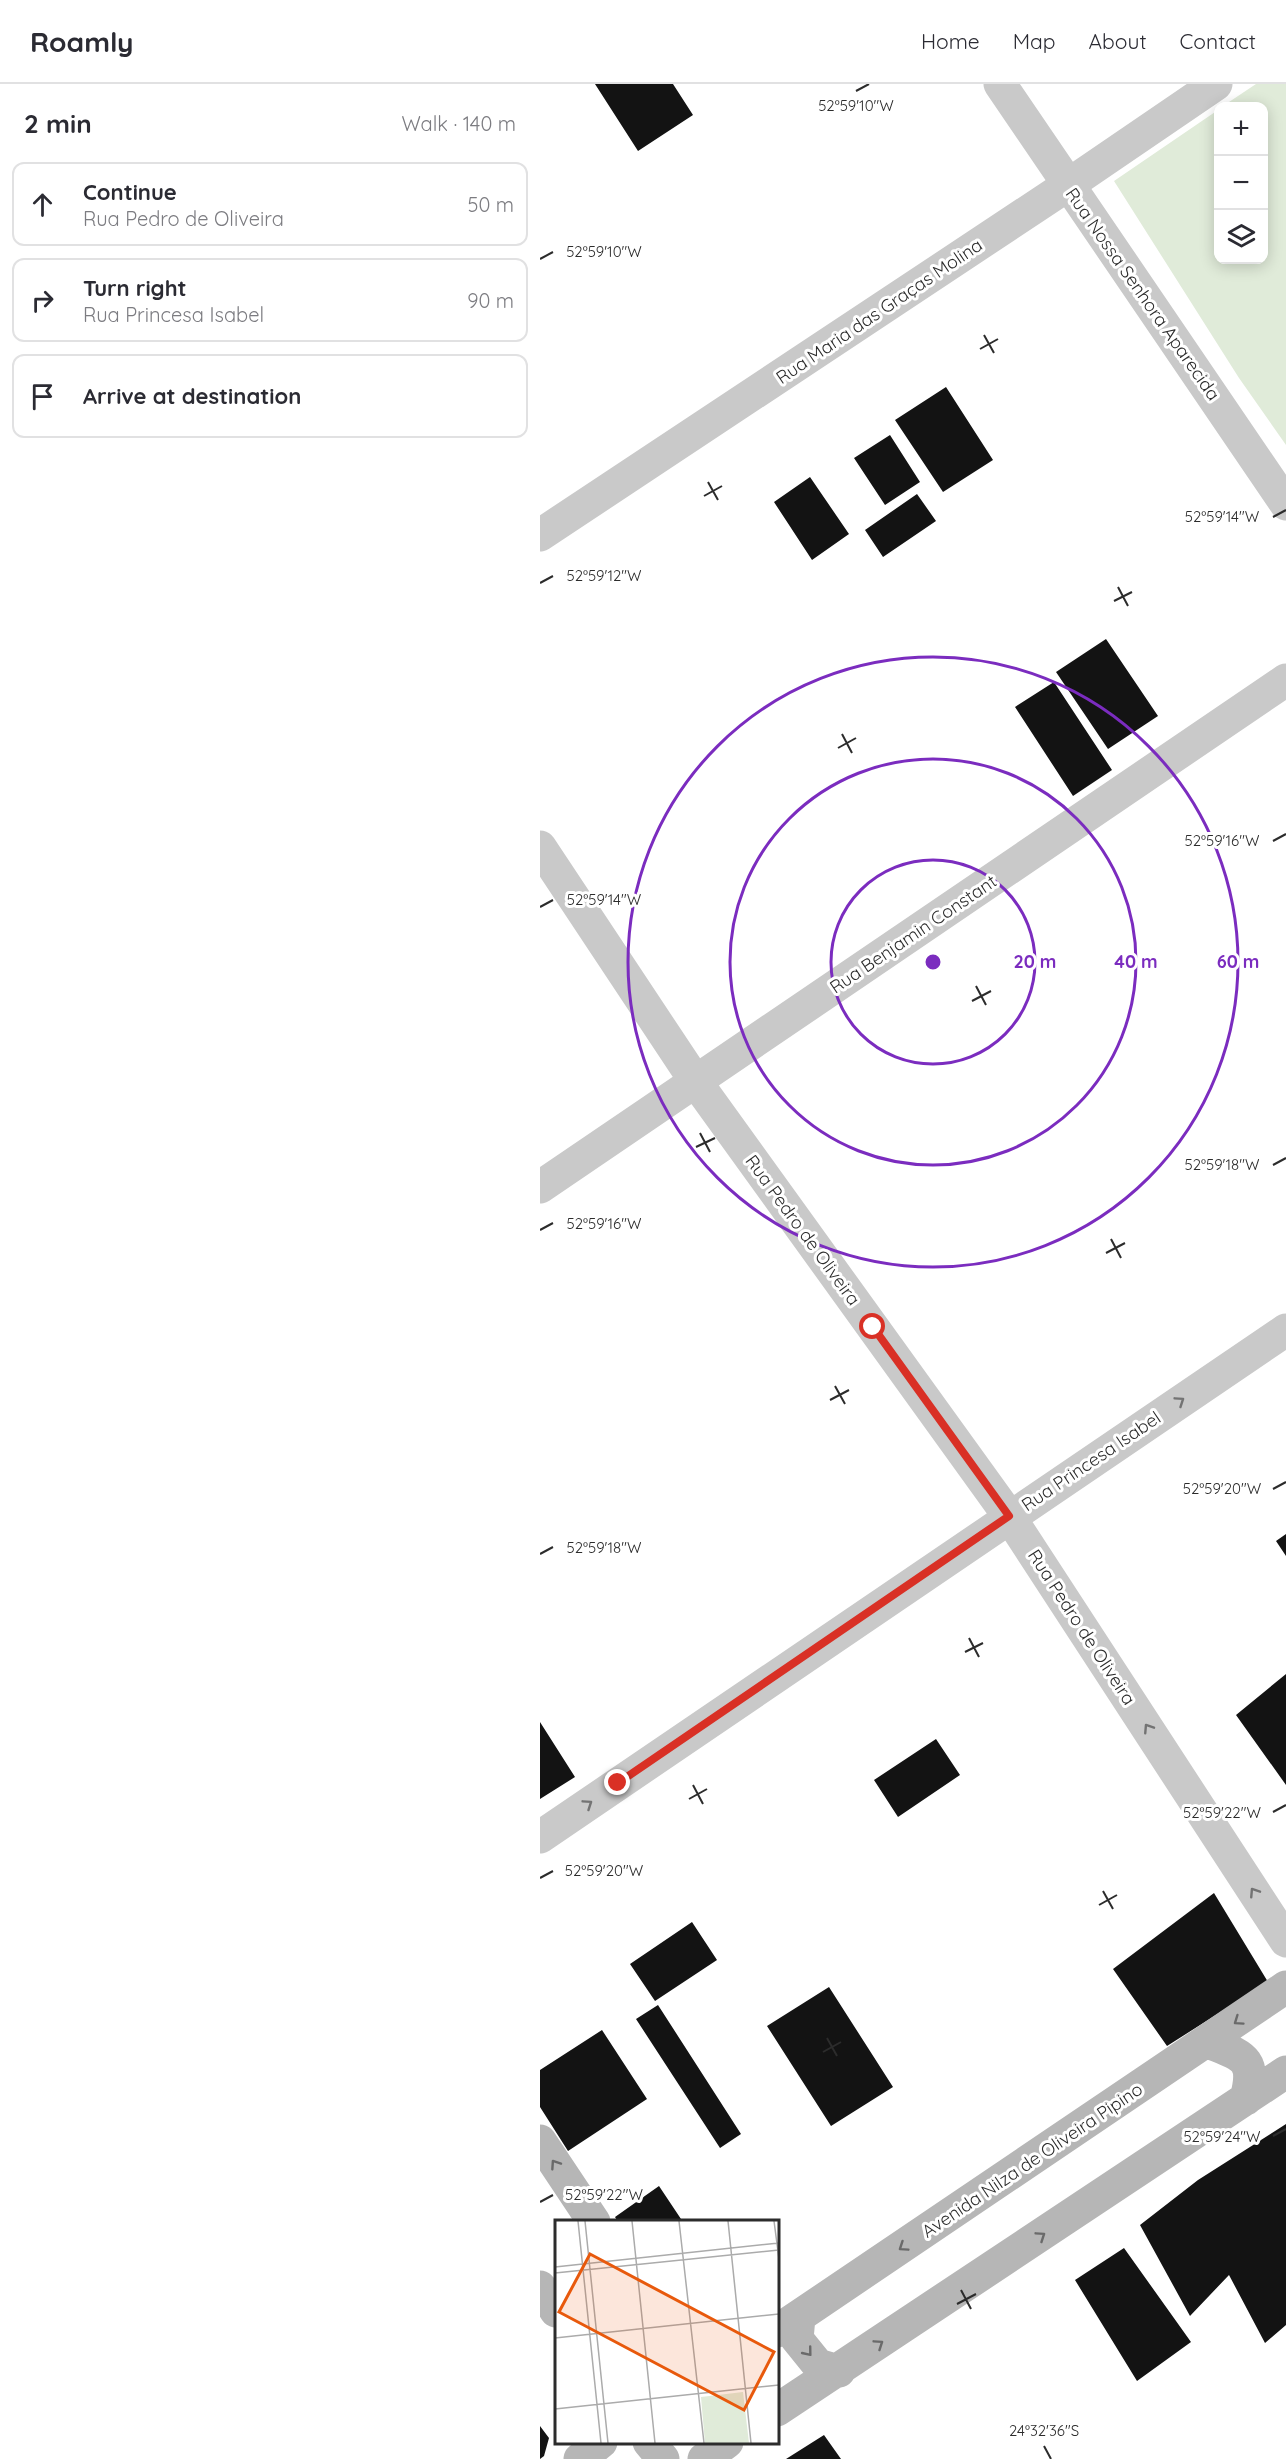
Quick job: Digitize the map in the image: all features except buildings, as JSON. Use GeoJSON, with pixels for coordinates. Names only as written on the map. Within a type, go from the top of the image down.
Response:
{"type":"FeatureCollection","features":[{"type":"Feature","properties":{"kind":"main road","name":"Avenida Nilza de Oliveira Pipino"},"geometry":{"type":"LineString","coordinates":[[788,2324],[1208,2042],[1286,1987]]}},
{"type":"Feature","properties":{"kind":"main road"},"geometry":{"type":"LineString","coordinates":[[1208,2042],[1246,2061],[1251,2078],[1246,2099]]}},
{"type":"Feature","properties":{"kind":"main road"},"geometry":{"type":"LineString","coordinates":[[778,2409],[1286,2073]]}},
{"type":"Feature","properties":{"kind":"main road"},"geometry":{"type":"LineString","coordinates":[[540,2141],[593,2220]]}},
{"type":"Feature","properties":{"kind":"main road"},"geometry":{"type":"LineString","coordinates":[[788,2324],[818,2365],[839,2371]]}},
{"type":"Feature","properties":{"kind":"main road"},"geometry":{"type":"LineString","coordinates":[[580,2459],[599,2444]]}},
{"type":"Feature","properties":{"kind":"main road"},"geometry":{"type":"LineString","coordinates":[[651,2444],[663,2459]]}},
{"type":"Feature","properties":{"kind":"main road"},"geometry":{"type":"LineString","coordinates":[[704,2459],[724,2444]]}},
{"type":"Feature","properties":{"kind":"main road"},"geometry":{"type":"LineString","coordinates":[[737,2444],[747,2459]]}},
{"type":"Feature","properties":{"kind":"street","name":"Rua Nossa Senhora Aparecida"},"geometry":{"type":"LineString","coordinates":[[1000,84],[1286,504]]}},
{"type":"Feature","properties":{"kind":"street","name":"Rua Maria das Graças Molina"},"geometry":{"type":"LineString","coordinates":[[540,535],[1068,185],[1216,84]]}},
{"type":"Feature","properties":{"kind":"street","name":"Rua Benjamin Constant"},"geometry":{"type":"LineString","coordinates":[[540,1187],[1286,680]]}},
{"type":"Feature","properties":{"kind":"street","name":"Rua Pedro de Oliveira"},"geometry":{"type":"LineString","coordinates":[[540,848],[696,1082],[1009,1516],[1286,1941]]}},
{"type":"Feature","properties":{"kind":"street","name":"Rua Princesa Isabel"},"geometry":{"type":"LineString","coordinates":[[540,1837],[1009,1516],[1286,1330]]}},
{"type":"Feature","properties":{"kind":"green space"},"geometry":{"type":"Polygon","coordinates":[[[1256,84],[1286,84],[1286,445],[1239,378],[1114,181],[1214,113],[1214,264],[1268,264],[1268,102],[1229,102],[1256,84]]]}},
{"type":"Feature","properties":{"kind":"route"},"geometry":{"type":"LineString","coordinates":[[618,1783],[1009,1516],[873,1327]]}}]}
